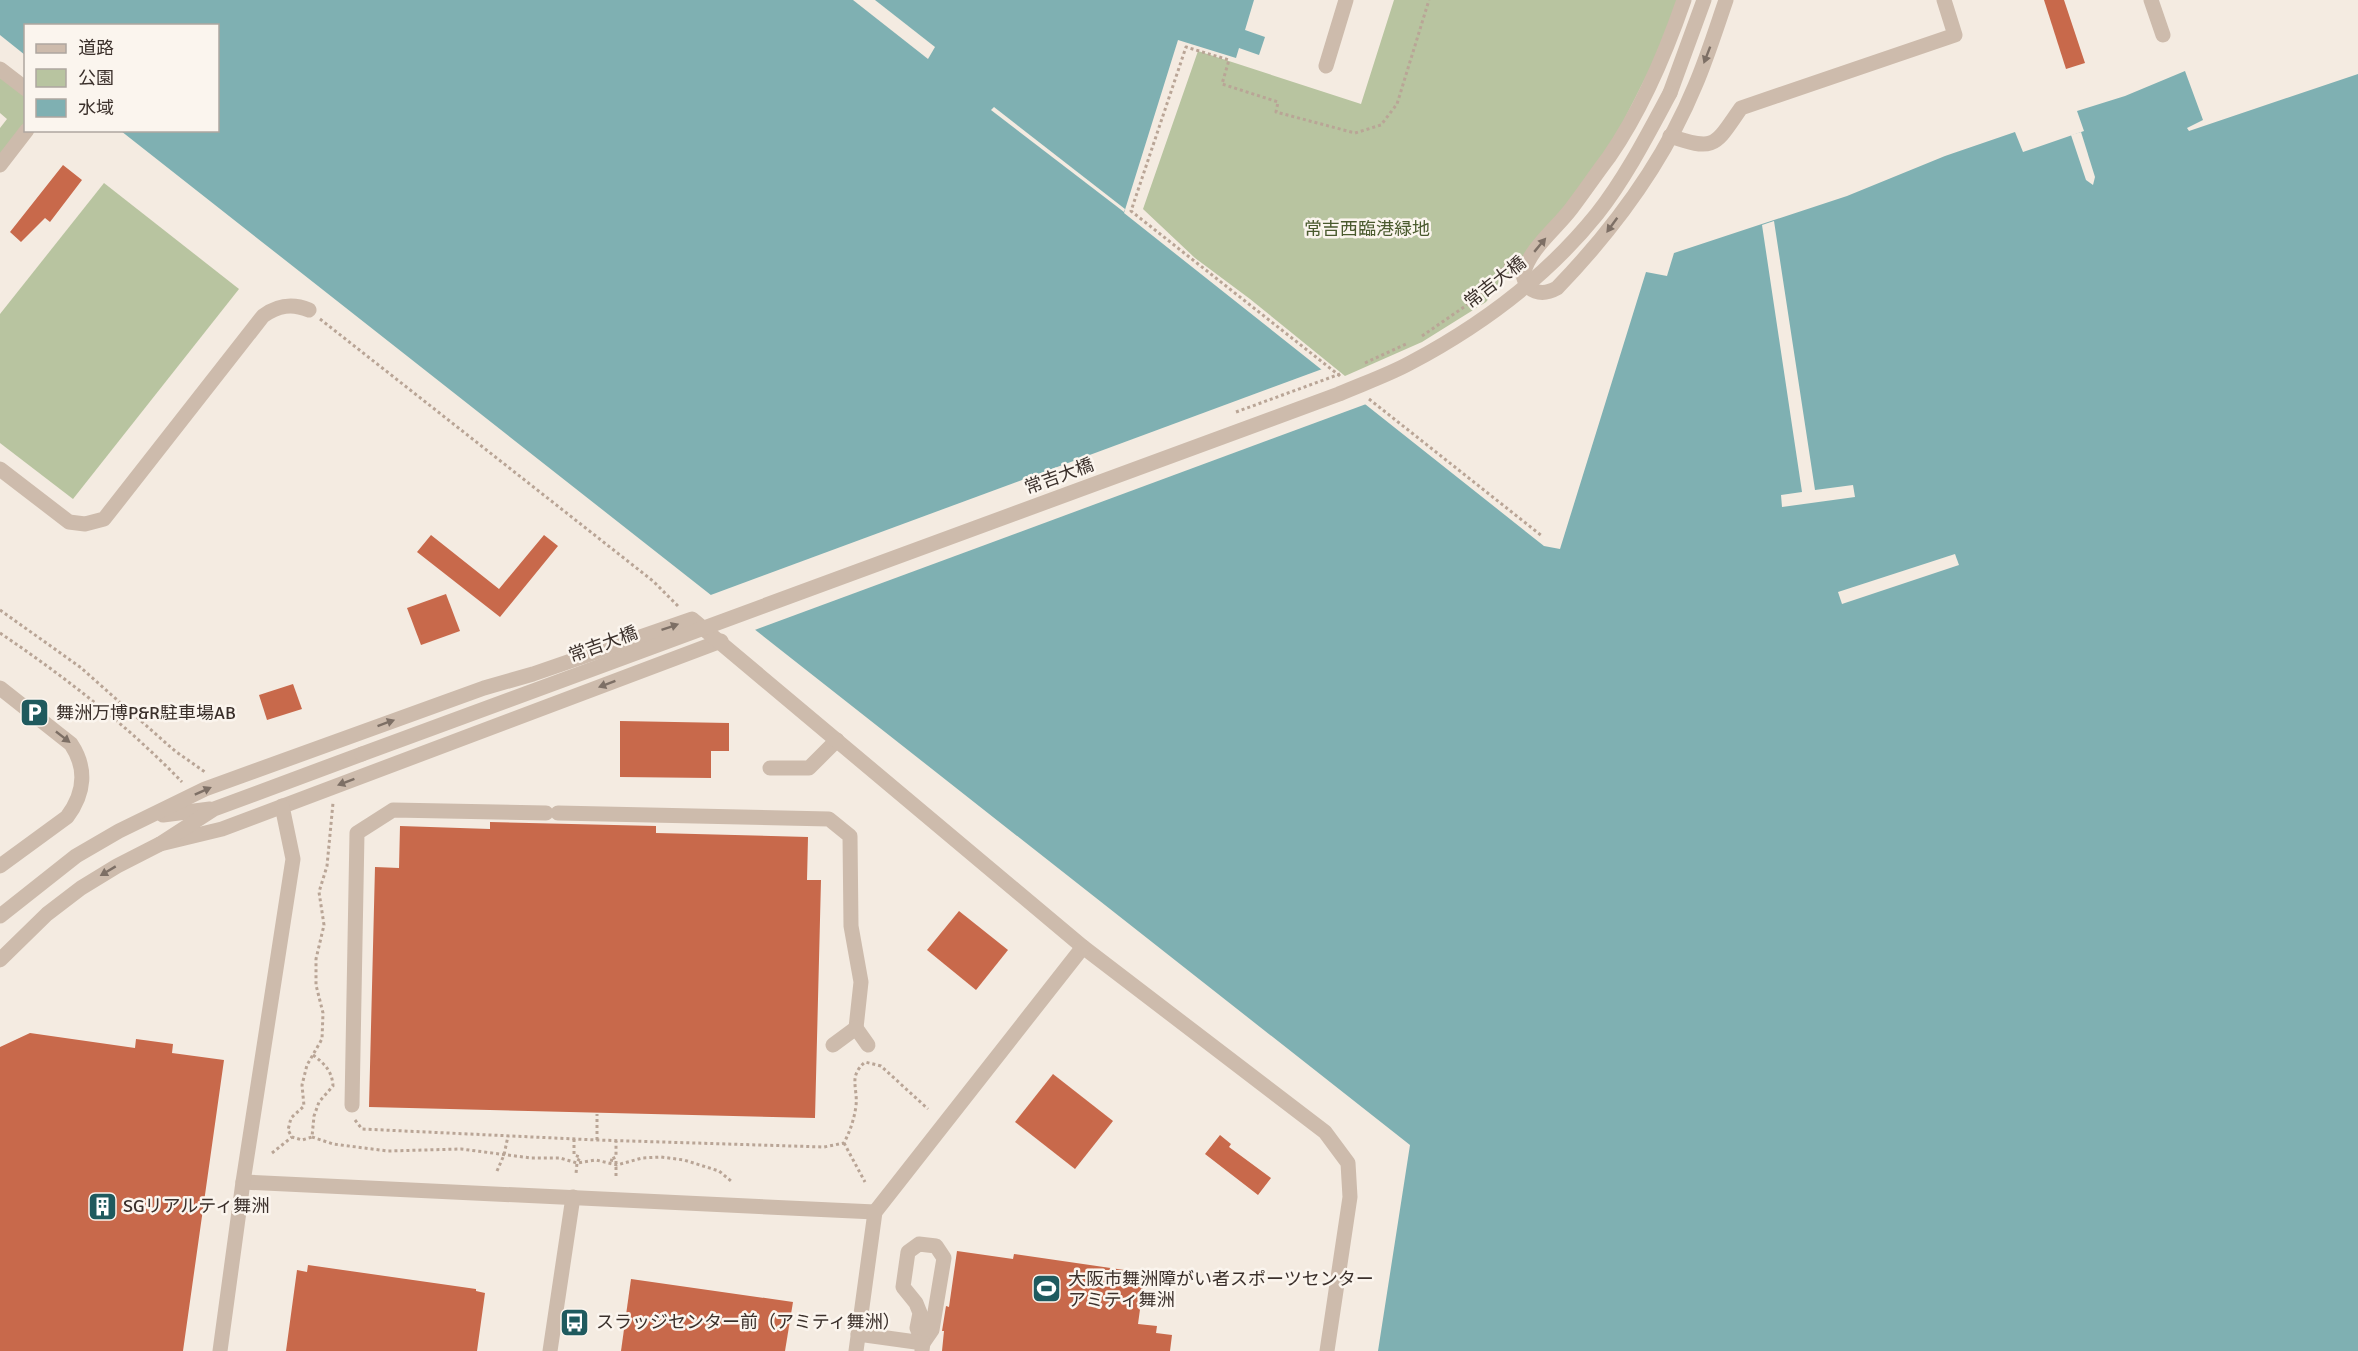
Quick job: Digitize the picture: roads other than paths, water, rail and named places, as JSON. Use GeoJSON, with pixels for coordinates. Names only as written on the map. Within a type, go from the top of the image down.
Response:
{"type":"FeatureCollection","features":[{"type":"Feature","properties":{"kind":"street"},"geometry":{"type":"LineString","coordinates":[[1326,66],[1346,0]]}},
{"type":"Feature","properties":{"kind":"street"},"geometry":{"type":"LineString","coordinates":[[1684,0],[1673,32],[1636,109],[1611,154],[1571,209],[1528,260],[1522,275],[1528,288],[1536,292],[1550,292],[1557,288],[1605,234],[1641,184],[1695,88],[1726,0]]}},
{"type":"Feature","properties":{"kind":"street","name":"常吉大橋"},"geometry":{"type":"LineString","coordinates":[[214,809],[1316,402],[1408,365],[1448,342],[1487,315],[1557,258],[1604,204],[1629,166],[1670,93],[1704,0]]}},
{"type":"Feature","properties":{"kind":"street"},"geometry":{"type":"LineString","coordinates":[[1670,136],[1702,146],[1711,144],[1719,139],[1741,108],[1955,35],[1944,0]]}},
{"type":"Feature","properties":{"kind":"street"},"geometry":{"type":"LineString","coordinates":[[2151,0],[2163,35]]}},
{"type":"Feature","properties":{"kind":"street"},"geometry":{"type":"LineString","coordinates":[[0,69],[24,87]]}},
{"type":"Feature","properties":{"kind":"street"},"geometry":{"type":"LineString","coordinates":[[0,165],[25,132]]}},
{"type":"Feature","properties":{"kind":"street"},"geometry":{"type":"LineString","coordinates":[[0,469],[69,522],[84,524],[98,522],[108,514],[263,316],[279,307],[289,305],[309,310]]}},
{"type":"Feature","properties":{"kind":"street"},"geometry":{"type":"LineString","coordinates":[[2,912],[76,856],[119,831],[205,789],[484,688],[533,674],[692,620],[721,641],[1083,947],[1325,1132],[1348,1163],[1350,1197],[1327,1351]]}},
{"type":"Feature","properties":{"kind":"street"},"geometry":{"type":"LineString","coordinates":[[160,844],[222,829],[721,641]]}},
{"type":"Feature","properties":{"kind":"street"},"geometry":{"type":"LineString","coordinates":[[0,688],[71,744],[78,755],[83,780],[75,806],[67,817],[0,866]]}},
{"type":"Feature","properties":{"kind":"street"},"geometry":{"type":"LineString","coordinates":[[770,768],[809,768],[837,740]]}},
{"type":"Feature","properties":{"kind":"street"},"geometry":{"type":"LineString","coordinates":[[220,1351],[243,1182],[293,859],[282,807]]}},
{"type":"Feature","properties":{"kind":"street"},"geometry":{"type":"LineString","coordinates":[[151,817],[214,809]]}},
{"type":"Feature","properties":{"kind":"street"},"geometry":{"type":"LineString","coordinates":[[0,960],[47,914],[81,888],[160,844],[214,809]]}},
{"type":"Feature","properties":{"kind":"street"},"geometry":{"type":"LineString","coordinates":[[352,1105],[357,833],[393,810],[829,819],[850,836],[851,926],[861,982],[856,1028],[868,1045]]}},
{"type":"Feature","properties":{"kind":"street"},"geometry":{"type":"LineString","coordinates":[[856,1351],[875,1212],[1083,947]]}},
{"type":"Feature","properties":{"kind":"street"},"geometry":{"type":"LineString","coordinates":[[833,1045],[856,1028]]}},
{"type":"Feature","properties":{"kind":"street"},"geometry":{"type":"LineString","coordinates":[[243,1182],[875,1212]]}},
{"type":"Feature","properties":{"kind":"street"},"geometry":{"type":"LineString","coordinates":[[550,1351],[573,1197]]}},
{"type":"Feature","properties":{"kind":"street"},"geometry":{"type":"LineString","coordinates":[[919,1244],[936,1246],[944,1258],[932,1330],[922,1347],[917,1328],[920,1313],[903,1287],[908,1252],[919,1244]]}},
{"type":"Feature","properties":{"kind":"street"},"geometry":{"type":"LineString","coordinates":[[858,1334],[922,1347]]}},
{"type":"Feature","properties":{"kind":"water"},"geometry":{"type":"Polygon","coordinates":[[[0,0],[1254,0],[1245,30],[1265,37],[1259,55],[1239,48],[1236,58],[1178,40],[1124,213],[1544,546],[1560,549],[1646,272],[1667,276],[1674,253],[1847,196],[1945,156],[2015,132],[2023,152],[2084,131],[2077,111],[2125,96],[2185,71],[2203,120],[2187,128],[2189,131],[2358,74],[2358,1351],[1378,1351],[1410,1145],[122,132],[219,132],[219,24],[24,24],[24,54],[0,35],[0,0]]]}},
{"type":"Feature","properties":{"kind":"place","name":"舞洲万博P&R駐車場AB"},"geometry":{"type":"Point","coordinates":[35,713]}},
{"type":"Feature","properties":{"kind":"place","name":"SGリアルティ舞洲"},"geometry":{"type":"Point","coordinates":[102,1206]}},
{"type":"Feature","properties":{"kind":"place","name":"大阪市舞洲障がい者スポーツセンター アミティ舞洲"},"geometry":{"type":"Point","coordinates":[1047,1289]}},
{"type":"Feature","properties":{"kind":"place","name":"スラッジセンター前（アミティ舞洲）"},"geometry":{"type":"Point","coordinates":[575,1322]}},
{"type":"Feature","properties":{"kind":"park label","name":"常吉西臨港緑地"},"geometry":{"type":"Point","coordinates":[1367,229]}}]}
